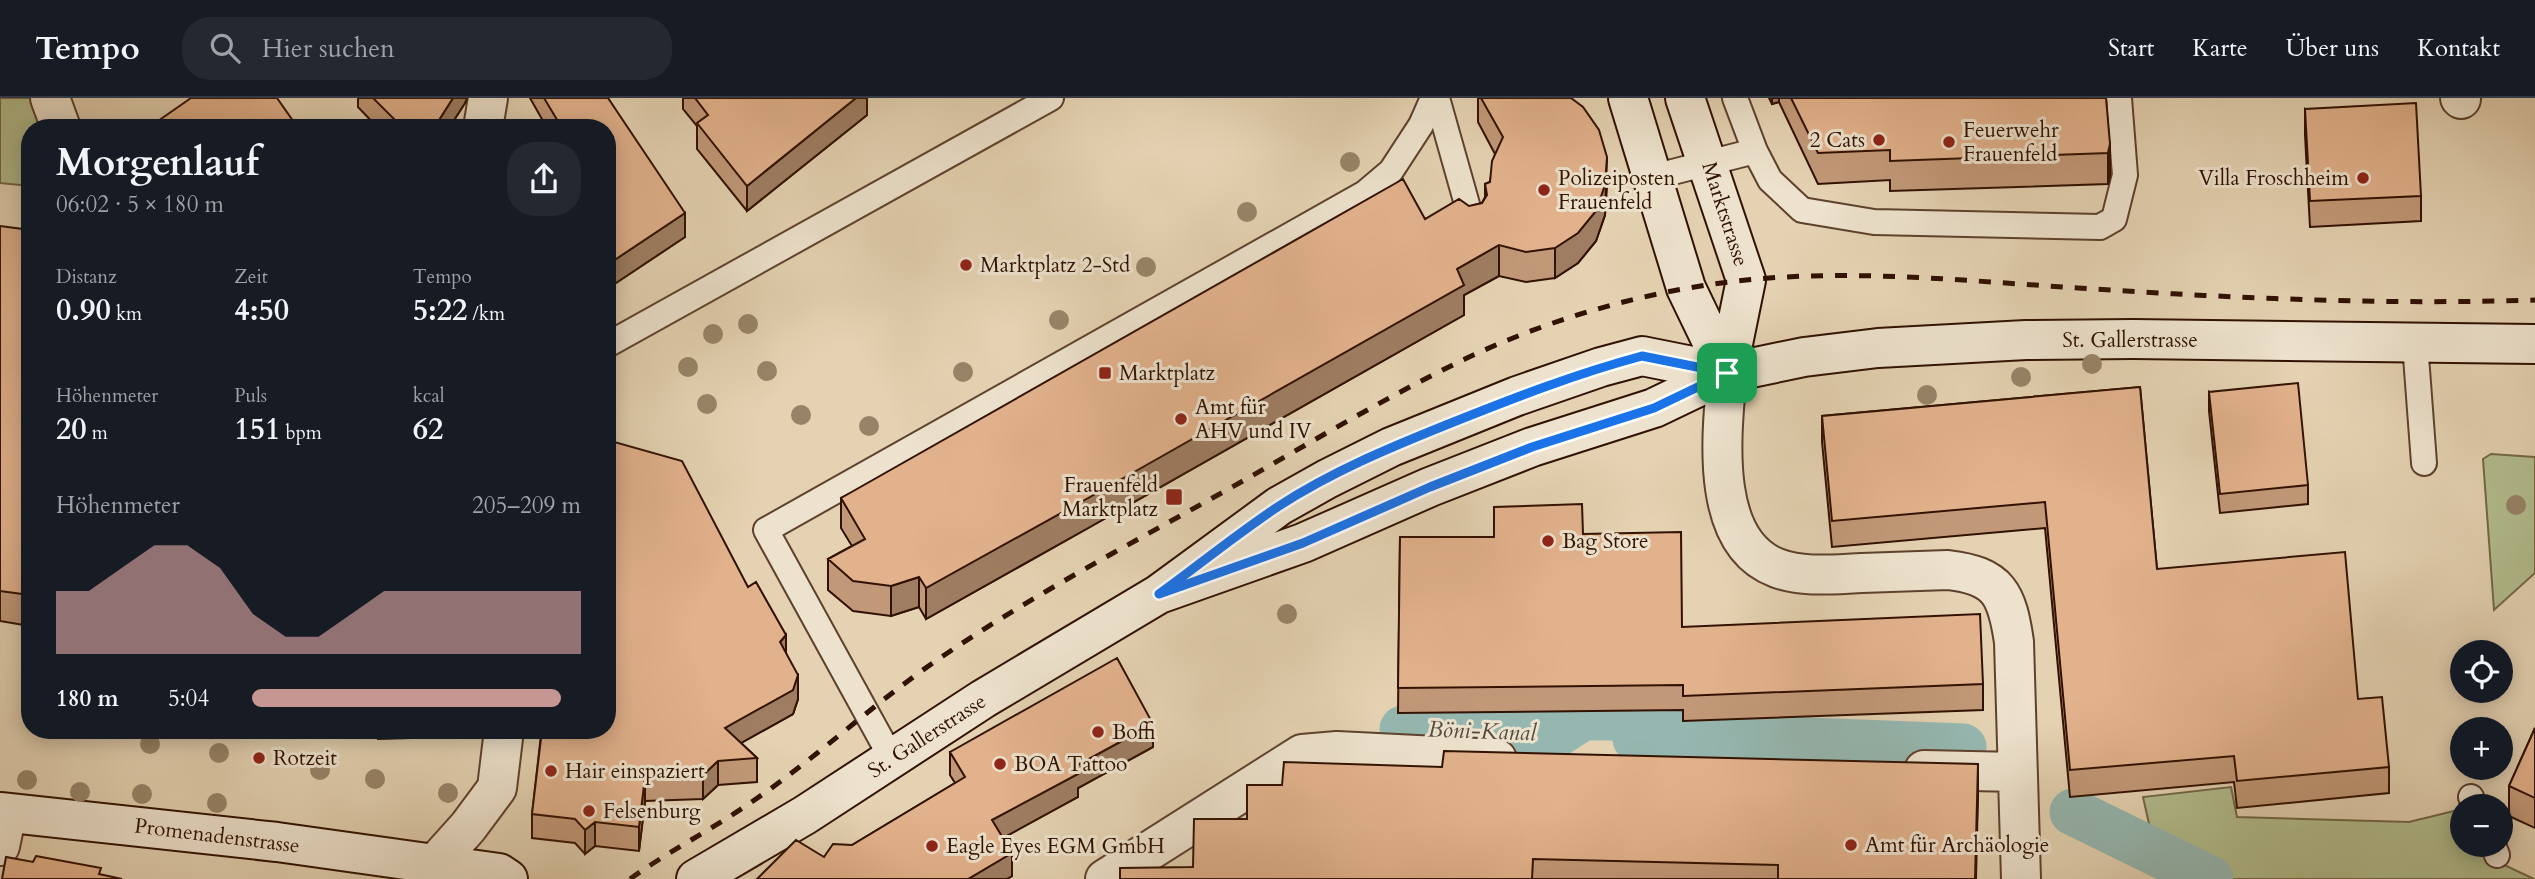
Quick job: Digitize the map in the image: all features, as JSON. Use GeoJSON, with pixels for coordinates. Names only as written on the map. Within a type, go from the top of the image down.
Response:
{"type":"FeatureCollection","features":[{"type":"Feature","properties":{"kind":"main road"},"geometry":{"type":"LineString","coordinates":[[50,98],[58,119]]}},
{"type":"Feature","properties":{"kind":"main road"},"geometry":{"type":"LineString","coordinates":[[484,119],[488,98]]}},
{"type":"Feature","properties":{"kind":"main road"},"geometry":{"type":"LineString","coordinates":[[1628,98],[1686,288],[1727,373]]}},
{"type":"Feature","properties":{"kind":"main road","name":"Marktstrasse"},"geometry":{"type":"LineString","coordinates":[[1685,98],[1746,280],[1727,373],[1721,439],[1726,491],[1735,528],[1745,544],[1761,560],[1776,568],[1806,574],[1948,570],[1970,573],[1986,579],[2000,593],[2010,617],[2014,642],[2021,879]]}},
{"type":"Feature","properties":{"kind":"main road","name":"St. Gallerstrasse"},"geometry":{"type":"LineString","coordinates":[[1159,594],[1303,543],[1430,487],[1532,447],[1654,408],[1727,373],[1804,357],[1952,343],[2133,339],[2535,344]]}},
{"type":"Feature","properties":{"kind":"main road","name":"St. Gallerstrasse"},"geometry":{"type":"LineString","coordinates":[[696,879],[805,816],[983,699],[1159,594],[1279,506],[1391,447],[1517,396],[1642,356],[1727,373]]}},
{"type":"Feature","properties":{"kind":"main road"},"geometry":{"type":"LineString","coordinates":[[437,872],[497,788],[503,739]]}},
{"type":"Feature","properties":{"kind":"main road"},"geometry":{"type":"LineString","coordinates":[[1105,879],[1302,754],[1337,751],[1433,758],[1535,760]]}},
{"type":"Feature","properties":{"kind":"main road"},"geometry":{"type":"LineString","coordinates":[[1896,769],[2017,772]]}},
{"type":"Feature","properties":{"kind":"main road","name":"Promenadenstrasse"},"geometry":{"type":"LineString","coordinates":[[2,824],[277,842],[437,872],[499,873],[508,879]]}},
{"type":"Feature","properties":{"kind":"lane"},"geometry":{"type":"LineString","coordinates":[[616,340],[1051,98]]}},
{"type":"Feature","properties":{"kind":"lane"},"geometry":{"type":"LineString","coordinates":[[1435,98],[1472,222]]}},
{"type":"Feature","properties":{"kind":"lane"},"geometry":{"type":"LineString","coordinates":[[892,759],[766,530],[1365,193],[1391,171],[1435,98]]}},
{"type":"Feature","properties":{"kind":"lane"},"geometry":{"type":"LineString","coordinates":[[1735,98],[1755,151],[1770,180],[1802,210],[1874,222],[2100,227],[2114,219],[2125,174],[2119,98]]}},
{"type":"Feature","properties":{"kind":"lane"},"geometry":{"type":"LineString","coordinates":[[1653,177],[1755,151]]}},
{"type":"Feature","properties":{"kind":"lane"},"geometry":{"type":"LineString","coordinates":[[2415,343],[2424,463]]}},
{"type":"Feature","properties":{"kind":"green space"},"geometry":{"type":"Polygon","coordinates":[[[0,98],[50,98],[58,119],[21,119],[21,185],[0,183],[0,98]]]}},
{"type":"Feature","properties":{"kind":"green space"},"geometry":{"type":"Polygon","coordinates":[[[2491,454],[2535,457],[2535,573],[2494,610],[2483,459],[2491,454]]]}},
{"type":"Feature","properties":{"kind":"green space"},"geometry":{"type":"Polygon","coordinates":[[[2231,787],[2237,817],[2409,822],[2450,812],[2450,857],[2487,857],[2534,879],[2231,879],[2152,837],[2143,797],[2231,787]]]}},
{"type":"Feature","properties":{"kind":"building"},"geometry":{"type":"Polygon","coordinates":[[[191,98],[277,98],[292,119],[161,119],[191,98]]]}},
{"type":"Feature","properties":{"kind":"building"},"geometry":{"type":"Polygon","coordinates":[[[373,98],[453,98],[440,119],[394,119],[373,98]]]}},
{"type":"Feature","properties":{"kind":"building"},"geometry":{"type":"Polygon","coordinates":[[[544,98],[608,98],[685,213],[616,259],[616,119],[557,119],[544,98]]]}},
{"type":"Feature","properties":{"kind":"building"},"geometry":{"type":"Polygon","coordinates":[[[695,98],[856,98],[747,186],[697,123],[708,115],[695,98]]]}},
{"type":"Feature","properties":{"kind":"building"},"geometry":{"type":"Polygon","coordinates":[[[1481,98],[1571,98],[1583,107],[1599,130],[1607,157],[1605,185],[1596,211],[1578,233],[1555,248],[1526,252],[1499,245],[1457,269],[1464,285],[926,588],[919,577],[891,586],[853,581],[828,559],[865,539],[841,498],[1403,179],[1425,219],[1459,199],[1469,206],[1482,203],[1487,195],[1485,184],[1490,182],[1492,161],[1503,137],[1481,98]]]}},
{"type":"Feature","properties":{"kind":"building","name":"Feuerwehr Frauenfeld"},"geometry":{"type":"Polygon","coordinates":[[[1791,98],[2106,98],[2110,144],[2108,153],[1890,161],[1890,150],[1818,153],[1791,98]]]}},
{"type":"Feature","properties":{"kind":"building","name":"Villa Froschheim"},"geometry":{"type":"Polygon","coordinates":[[[2416,103],[2421,196],[2310,201],[2305,109],[2416,103]]]}},
{"type":"Feature","properties":{"kind":"building"},"geometry":{"type":"Polygon","coordinates":[[[0,226],[21,229],[21,594],[0,591],[0,226]]]}},
{"type":"Feature","properties":{"kind":"building"},"geometry":{"type":"Polygon","coordinates":[[[2298,383],[2308,485],[2220,494],[2209,392],[2298,383]]]}},
{"type":"Feature","properties":{"kind":"building"},"geometry":{"type":"Polygon","coordinates":[[[2140,387],[2157,569],[2345,552],[2358,699],[2382,697],[2389,767],[2237,781],[2234,756],[2070,770],[2045,502],[1832,521],[1822,416],[2140,387]]]}},
{"type":"Feature","properties":{"kind":"building"},"geometry":{"type":"Polygon","coordinates":[[[616,443],[682,461],[748,587],[756,582],[786,635],[780,642],[798,675],[793,690],[725,728],[757,758],[718,761],[703,775],[645,777],[639,827],[595,822],[585,830],[575,819],[532,814],[541,739],[616,739],[616,443]]]}},
{"type":"Feature","properties":{"kind":"building"},"geometry":{"type":"Polygon","coordinates":[[[1582,504],[1583,534],[1681,532],[1682,627],[1980,614],[1983,684],[1683,696],[1683,685],[1398,688],[1400,537],[1494,537],[1494,507],[1582,504]]]}},
{"type":"Feature","properties":{"kind":"building"},"geometry":{"type":"Polygon","coordinates":[[[1117,658],[1153,724],[1074,767],[1078,774],[992,820],[1012,853],[968,879],[757,879],[796,840],[824,857],[833,844],[852,845],[965,777],[950,752],[1117,658]]]}},
{"type":"Feature","properties":{"kind":"building"},"geometry":{"type":"Polygon","coordinates":[[[2535,728],[2535,798],[2509,786],[2535,728]]]}},
{"type":"Feature","properties":{"kind":"building"},"geometry":{"type":"Polygon","coordinates":[[[1444,751],[1978,764],[1975,879],[1778,879],[1778,865],[1533,859],[1532,879],[1120,879],[1120,868],[1193,867],[1194,819],[1247,819],[1247,785],[1282,785],[1284,762],[1442,767],[1444,751]]]}},
{"type":"Feature","properties":{"kind":"building"},"geometry":{"type":"Polygon","coordinates":[[[36,856],[101,868],[99,874],[122,879],[2,879],[6,857],[33,862],[36,856]]]}},
{"type":"Feature","properties":{"kind":"waterway","name":"Böni-Kanal"},"geometry":{"type":"LineString","coordinates":[[1403,729],[1558,733],[1583,717],[1622,717],[1650,722],[1672,732]]}},
{"type":"Feature","properties":{"kind":"waterway"},"geometry":{"type":"LineString","coordinates":[[1636,739],[1679,736],[1963,747]]}},
{"type":"Feature","properties":{"kind":"waterway"},"geometry":{"type":"LineString","coordinates":[[2073,812],[2210,879]]}},
{"type":"Feature","properties":{"kind":"railway"},"geometry":{"type":"LineString","coordinates":[[630,879],[753,801],[918,673],[1017,608],[1411,386],[1500,343],[1603,307],[1674,291],[1746,280],[1829,276],[1912,277],[2306,300],[2535,300]]}},
{"type":"Feature","properties":{"kind":"place","name":"2 Cats"},"geometry":{"type":"Point","coordinates":[1879,140]}},
{"type":"Feature","properties":{"kind":"place","name":"Feuerwehr Frauenfeld"},"geometry":{"type":"Point","coordinates":[1949,142]}},
{"type":"Feature","properties":{"kind":"place","name":"Villa Froschheim"},"geometry":{"type":"Point","coordinates":[2363,178]}},
{"type":"Feature","properties":{"kind":"place","name":"Polizeiposten Frauenfeld"},"geometry":{"type":"Point","coordinates":[1544,190]}},
{"type":"Feature","properties":{"kind":"place","name":"Marktplatz 2-Std"},"geometry":{"type":"Point","coordinates":[966,265]}},
{"type":"Feature","properties":{"kind":"place","name":"Marktplatz"},"geometry":{"type":"Point","coordinates":[1105,373]}},
{"type":"Feature","properties":{"kind":"place","name":"Amt für AHV und IV"},"geometry":{"type":"Point","coordinates":[1181,419]}},
{"type":"Feature","properties":{"kind":"place","name":"Frauenfeld Marktplatz"},"geometry":{"type":"Point","coordinates":[1174,497]}},
{"type":"Feature","properties":{"kind":"place","name":"Bag Store"},"geometry":{"type":"Point","coordinates":[1548,541]}},
{"type":"Feature","properties":{"kind":"place","name":"Boffi"},"geometry":{"type":"Point","coordinates":[1098,732]}},
{"type":"Feature","properties":{"kind":"place","name":"Rotzeit"},"geometry":{"type":"Point","coordinates":[259,758]}},
{"type":"Feature","properties":{"kind":"place","name":"BOA Tattoo"},"geometry":{"type":"Point","coordinates":[1000,764]}},
{"type":"Feature","properties":{"kind":"place","name":"Hair einspaziert"},"geometry":{"type":"Point","coordinates":[551,771]}},
{"type":"Feature","properties":{"kind":"place","name":"Felsenburg"},"geometry":{"type":"Point","coordinates":[589,811]}},
{"type":"Feature","properties":{"kind":"place","name":"Amt für Archäologie"},"geometry":{"type":"Point","coordinates":[1851,845]}},
{"type":"Feature","properties":{"kind":"place","name":"Eagle Eyes EGM GmbH"},"geometry":{"type":"Point","coordinates":[932,846]}},
{"type":"Feature","properties":{"kind":"route"},"geometry":{"type":"LineString","coordinates":[[1642,356],[1727,373],[1654,408],[1532,447],[1430,487],[1303,543],[1159,594],[1279,506],[1327,479],[1391,447],[1517,396],[1642,356]]}}]}
